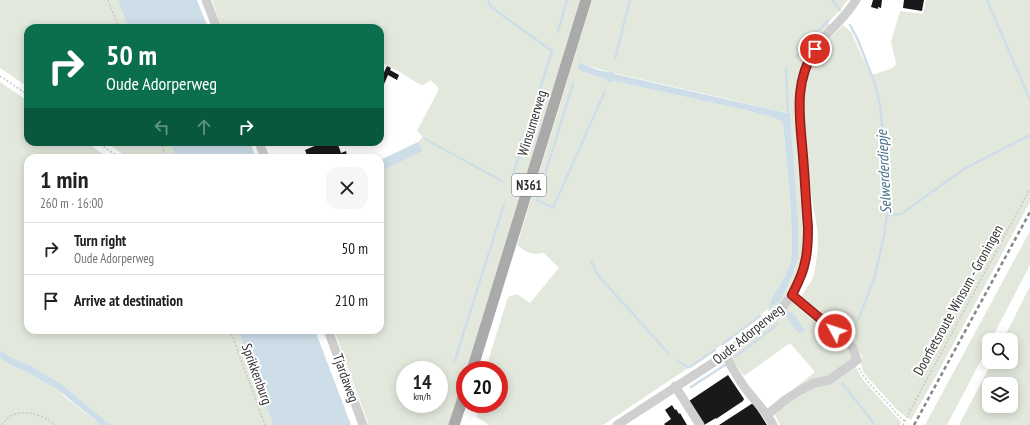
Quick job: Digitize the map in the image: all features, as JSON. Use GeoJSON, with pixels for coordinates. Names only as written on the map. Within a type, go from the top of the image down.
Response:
{"type":"FeatureCollection","features":[{"type":"Feature","properties":{"kind":"main road","name":"Winsumerweg"},"geometry":{"type":"LineString","coordinates":[[475,361],[586,0]]}},
{"type":"Feature","properties":{"kind":"main road"},"geometry":{"type":"LineString","coordinates":[[454,425],[458,413]]}},
{"type":"Feature","properties":{"kind":"street"},"geometry":{"type":"LineString","coordinates":[[206,0],[215,24]]}},
{"type":"Feature","properties":{"kind":"street","name":"Oude Adorperweg"},"geometry":{"type":"LineString","coordinates":[[617,425],[725,355],[780,310],[792,295],[805,263],[808,244],[799,116],[801,82],[806,65],[815,49],[847,14],[856,0]]}},
{"type":"Feature","properties":{"kind":"street"},"geometry":{"type":"LineString","coordinates":[[767,415],[799,391],[814,383],[829,380],[857,360],[853,348],[846,340],[792,295]]}},
{"type":"Feature","properties":{"kind":"street","name":"Tjardaweg"},"geometry":{"type":"LineString","coordinates":[[329,334],[363,425]]}},
{"type":"Feature","properties":{"kind":"street"},"geometry":{"type":"LineString","coordinates":[[725,355],[743,386],[767,415],[773,425]]}},
{"type":"Feature","properties":{"kind":"street"},"geometry":{"type":"LineString","coordinates":[[676,386],[700,425]]}},
{"type":"Feature","properties":{"kind":"path"},"geometry":{"type":"LineString","coordinates":[[108,0],[117,24]]}},
{"type":"Feature","properties":{"kind":"path"},"geometry":{"type":"LineString","coordinates":[[0,76],[24,92]]}},
{"type":"Feature","properties":{"kind":"path"},"geometry":{"type":"LineString","coordinates":[[103,146],[114,154]]}},
{"type":"Feature","properties":{"kind":"path","name":"Doorfietsroute Winsum - Groningen"},"geometry":{"type":"LineString","coordinates":[[903,425],[1030,189]]}},
{"type":"Feature","properties":{"kind":"path","name":"Sprikkenburg"},"geometry":{"type":"LineString","coordinates":[[231,334],[265,425]]}},
{"type":"Feature","properties":{"kind":"path"},"geometry":{"type":"LineString","coordinates":[[857,360],[866,379],[894,411],[903,420],[905,420]]}},
{"type":"Feature","properties":{"kind":"path"},"geometry":{"type":"LineString","coordinates":[[2,425],[8,418],[18,414],[28,413],[37,414],[47,418],[56,425]]}},
{"type":"Feature","properties":{"kind":"shaded area"},"geometry":{"type":"Polygon","coordinates":[[[0,0],[118,0],[127,24],[24,24],[24,84],[0,68],[0,0]]]}},
{"type":"Feature","properties":{"kind":"shaded area"},"geometry":{"type":"Polygon","coordinates":[[[118,0],[197,0],[206,24],[127,24],[118,0]]]}},
{"type":"Feature","properties":{"kind":"shaded area"},"geometry":{"type":"Polygon","coordinates":[[[212,0],[581,0],[470,361],[456,361],[456,403],[449,425],[369,425],[335,334],[384,334],[384,170],[423,151],[418,142],[423,137],[417,131],[438,91],[438,87],[430,80],[423,85],[384,64],[384,24],[221,24],[212,0]]]}},
{"type":"Feature","properties":{"kind":"shaded area"},"geometry":{"type":"Polygon","coordinates":[[[592,0],[848,0],[828,23],[832,26],[801,69],[805,230],[803,263],[788,296],[771,315],[767,309],[755,321],[709,354],[603,425],[489,425],[477,417],[478,413],[508,413],[508,361],[488,361],[508,297],[517,294],[530,303],[559,268],[544,253],[535,254],[524,250],[517,245],[592,0]],[[580,62],[583,72],[606,79],[608,83],[613,81],[745,110],[781,121],[783,124],[790,199],[792,242],[791,261],[785,277],[772,297],[768,307],[769,309],[778,303],[792,277],[798,218],[790,117],[788,113],[609,72],[580,62]]]}},
{"type":"Feature","properties":{"kind":"shaded area"},"geometry":{"type":"Polygon","coordinates":[[[926,0],[1030,0],[1030,202],[911,420],[898,411],[868,378],[863,371],[860,361],[863,357],[851,341],[801,297],[811,282],[818,248],[817,226],[806,156],[804,98],[806,79],[814,60],[827,41],[843,25],[851,32],[872,75],[895,66],[896,63],[891,42],[900,11],[923,14],[926,0]]]}},
{"type":"Feature","properties":{"kind":"shaded area"},"geometry":{"type":"Polygon","coordinates":[[[580,62],[601,71],[613,72],[615,74],[790,114],[798,218],[798,256],[792,277],[779,303],[778,302],[769,309],[768,307],[772,297],[785,277],[791,261],[792,242],[790,199],[783,124],[781,121],[745,110],[613,81],[608,83],[606,79],[578,69],[580,62]]]}},
{"type":"Feature","properties":{"kind":"shaded area"},"geometry":{"type":"Polygon","coordinates":[[[0,82],[24,98],[24,146],[92,146],[102,154],[24,154],[24,334],[239,334],[273,425],[111,425],[60,383],[32,366],[17,360],[0,350],[0,82]]]}},
{"type":"Feature","properties":{"kind":"shaded area"},"geometry":{"type":"Polygon","coordinates":[[[418,142],[423,151],[384,170],[384,158],[418,142]]]}},
{"type":"Feature","properties":{"kind":"shaded area"},"geometry":{"type":"Polygon","coordinates":[[[112,146],[172,146],[174,154],[122,154],[112,146]]]}},
{"type":"Feature","properties":{"kind":"shaded area"},"geometry":{"type":"Polygon","coordinates":[[[172,146],[252,146],[254,154],[174,154],[172,146]]]}},
{"type":"Feature","properties":{"kind":"shaded area"},"geometry":{"type":"Polygon","coordinates":[[[1030,231],[1030,265],[995,333],[982,333],[982,358],[947,425],[925,425],[1030,231]]]}},
{"type":"Feature","properties":{"kind":"shaded area"},"geometry":{"type":"Polygon","coordinates":[[[1030,286],[1030,425],[959,425],[982,381],[982,413],[1018,413],[1018,377],[984,377],[988,369],[1018,369],[1018,333],[1006,333],[1030,286]]]}},
{"type":"Feature","properties":{"kind":"shaded area"},"geometry":{"type":"Polygon","coordinates":[[[793,301],[849,346],[853,359],[833,375],[798,388],[796,387],[815,372],[790,343],[744,376],[729,355],[793,301]]]}},
{"type":"Feature","properties":{"kind":"shaded area"},"geometry":{"type":"Polygon","coordinates":[[[788,311],[790,313],[792,312],[805,330],[804,332],[800,333],[794,328],[785,315],[788,311]]]}},
{"type":"Feature","properties":{"kind":"shaded area"},"geometry":{"type":"Polygon","coordinates":[[[239,334],[317,334],[351,425],[273,425],[239,334]]]}},
{"type":"Feature","properties":{"kind":"shaded area"},"geometry":{"type":"Polygon","coordinates":[[[0,350],[17,360],[32,366],[60,383],[111,425],[101,425],[58,390],[0,358],[0,350]]]}},
{"type":"Feature","properties":{"kind":"shaded area"},"geometry":{"type":"Polygon","coordinates":[[[0,358],[58,390],[101,425],[0,425],[0,358]]]}},
{"type":"Feature","properties":{"kind":"shaded area"},"geometry":{"type":"Polygon","coordinates":[[[855,365],[864,381],[901,422],[900,425],[780,425],[775,415],[777,410],[791,399],[855,365]]]}},
{"type":"Feature","properties":{"kind":"building"},"geometry":{"type":"Polygon","coordinates":[[[873,0],[882,0],[881,8],[878,7],[878,9],[871,7],[873,0]]]}},
{"type":"Feature","properties":{"kind":"building"},"geometry":{"type":"Polygon","coordinates":[[[904,0],[924,0],[922,11],[903,8],[904,0]]]}},
{"type":"Feature","properties":{"kind":"building"},"geometry":{"type":"Polygon","coordinates":[[[387,66],[391,68],[390,70],[399,75],[397,80],[388,75],[384,84],[384,72],[387,66]]]}},
{"type":"Feature","properties":{"kind":"building"},"geometry":{"type":"Polygon","coordinates":[[[314,146],[338,146],[341,153],[346,151],[347,154],[306,154],[305,150],[314,146]]]}},
{"type":"Feature","properties":{"kind":"building"},"geometry":{"type":"Polygon","coordinates":[[[728,375],[744,399],[716,419],[704,425],[689,401],[728,375]]]}},
{"type":"Feature","properties":{"kind":"building"},"geometry":{"type":"Polygon","coordinates":[[[753,403],[767,425],[719,425],[753,403]]]}},
{"type":"Feature","properties":{"kind":"building"},"geometry":{"type":"Polygon","coordinates":[[[672,405],[679,414],[680,413],[687,425],[664,424],[671,419],[665,410],[672,405]]]}},
{"type":"Feature","properties":{"kind":"waterway"},"geometry":{"type":"LineString","coordinates":[[488,0],[491,7],[552,51],[512,178]]}},
{"type":"Feature","properties":{"kind":"waterway"},"geometry":{"type":"LineString","coordinates":[[558,31],[567,0]]}},
{"type":"Feature","properties":{"kind":"waterway"},"geometry":{"type":"LineString","coordinates":[[615,59],[630,0]]}},
{"type":"Feature","properties":{"kind":"waterway","name":"Selwerderdiepje"},"geometry":{"type":"LineString","coordinates":[[832,0],[840,10]]}},
{"type":"Feature","properties":{"kind":"waterway"},"geometry":{"type":"LineString","coordinates":[[987,0],[1030,100]]}},
{"type":"Feature","properties":{"kind":"waterway"},"geometry":{"type":"LineString","coordinates":[[796,57],[813,36],[828,21]]}},
{"type":"Feature","properties":{"kind":"waterway","name":"Selwerderdiepje"},"geometry":{"type":"LineString","coordinates":[[850,25],[857,38],[874,81],[880,105],[887,215],[884,236],[874,279],[858,320]]}},
{"type":"Feature","properties":{"kind":"waterway"},"geometry":{"type":"LineString","coordinates":[[786,68],[788,115]]}},
{"type":"Feature","properties":{"kind":"waterway"},"geometry":{"type":"LineString","coordinates":[[573,84],[537,200],[553,208],[605,91]]}},
{"type":"Feature","properties":{"kind":"waterway"},"geometry":{"type":"LineString","coordinates":[[887,215],[901,214],[964,169],[1030,135]]}},
{"type":"Feature","properties":{"kind":"waterway"},"geometry":{"type":"LineString","coordinates":[[425,139],[502,181]]}},
{"type":"Feature","properties":{"kind":"waterway"},"geometry":{"type":"LineString","coordinates":[[454,363],[504,205]]}},
{"type":"Feature","properties":{"kind":"waterway"},"geometry":{"type":"LineString","coordinates":[[591,261],[598,275],[669,354]]}},
{"type":"Feature","properties":{"kind":"waterway"},"geometry":{"type":"LineString","coordinates":[[723,344],[760,316]]}},
{"type":"Feature","properties":{"kind":"waterway"},"geometry":{"type":"LineString","coordinates":[[735,357],[778,324]]}},
{"type":"Feature","properties":{"kind":"waterway"},"geometry":{"type":"LineString","coordinates":[[677,361],[690,367],[715,350]]}},
{"type":"Feature","properties":{"kind":"waterway"},"geometry":{"type":"LineString","coordinates":[[691,387],[725,365]]}},
{"type":"Feature","properties":{"kind":"waterway"},"geometry":{"type":"LineString","coordinates":[[842,383],[873,422],[873,425]]}},
{"type":"Feature","properties":{"kind":"railway"},"geometry":{"type":"LineString","coordinates":[[914,425],[1030,212]]}},
{"type":"Feature","properties":{"kind":"route"},"geometry":{"type":"LineString","coordinates":[[815,49],[806,65],[799,96],[799,116],[805,183],[808,244],[805,263],[792,295],[835,331]]}}]}
